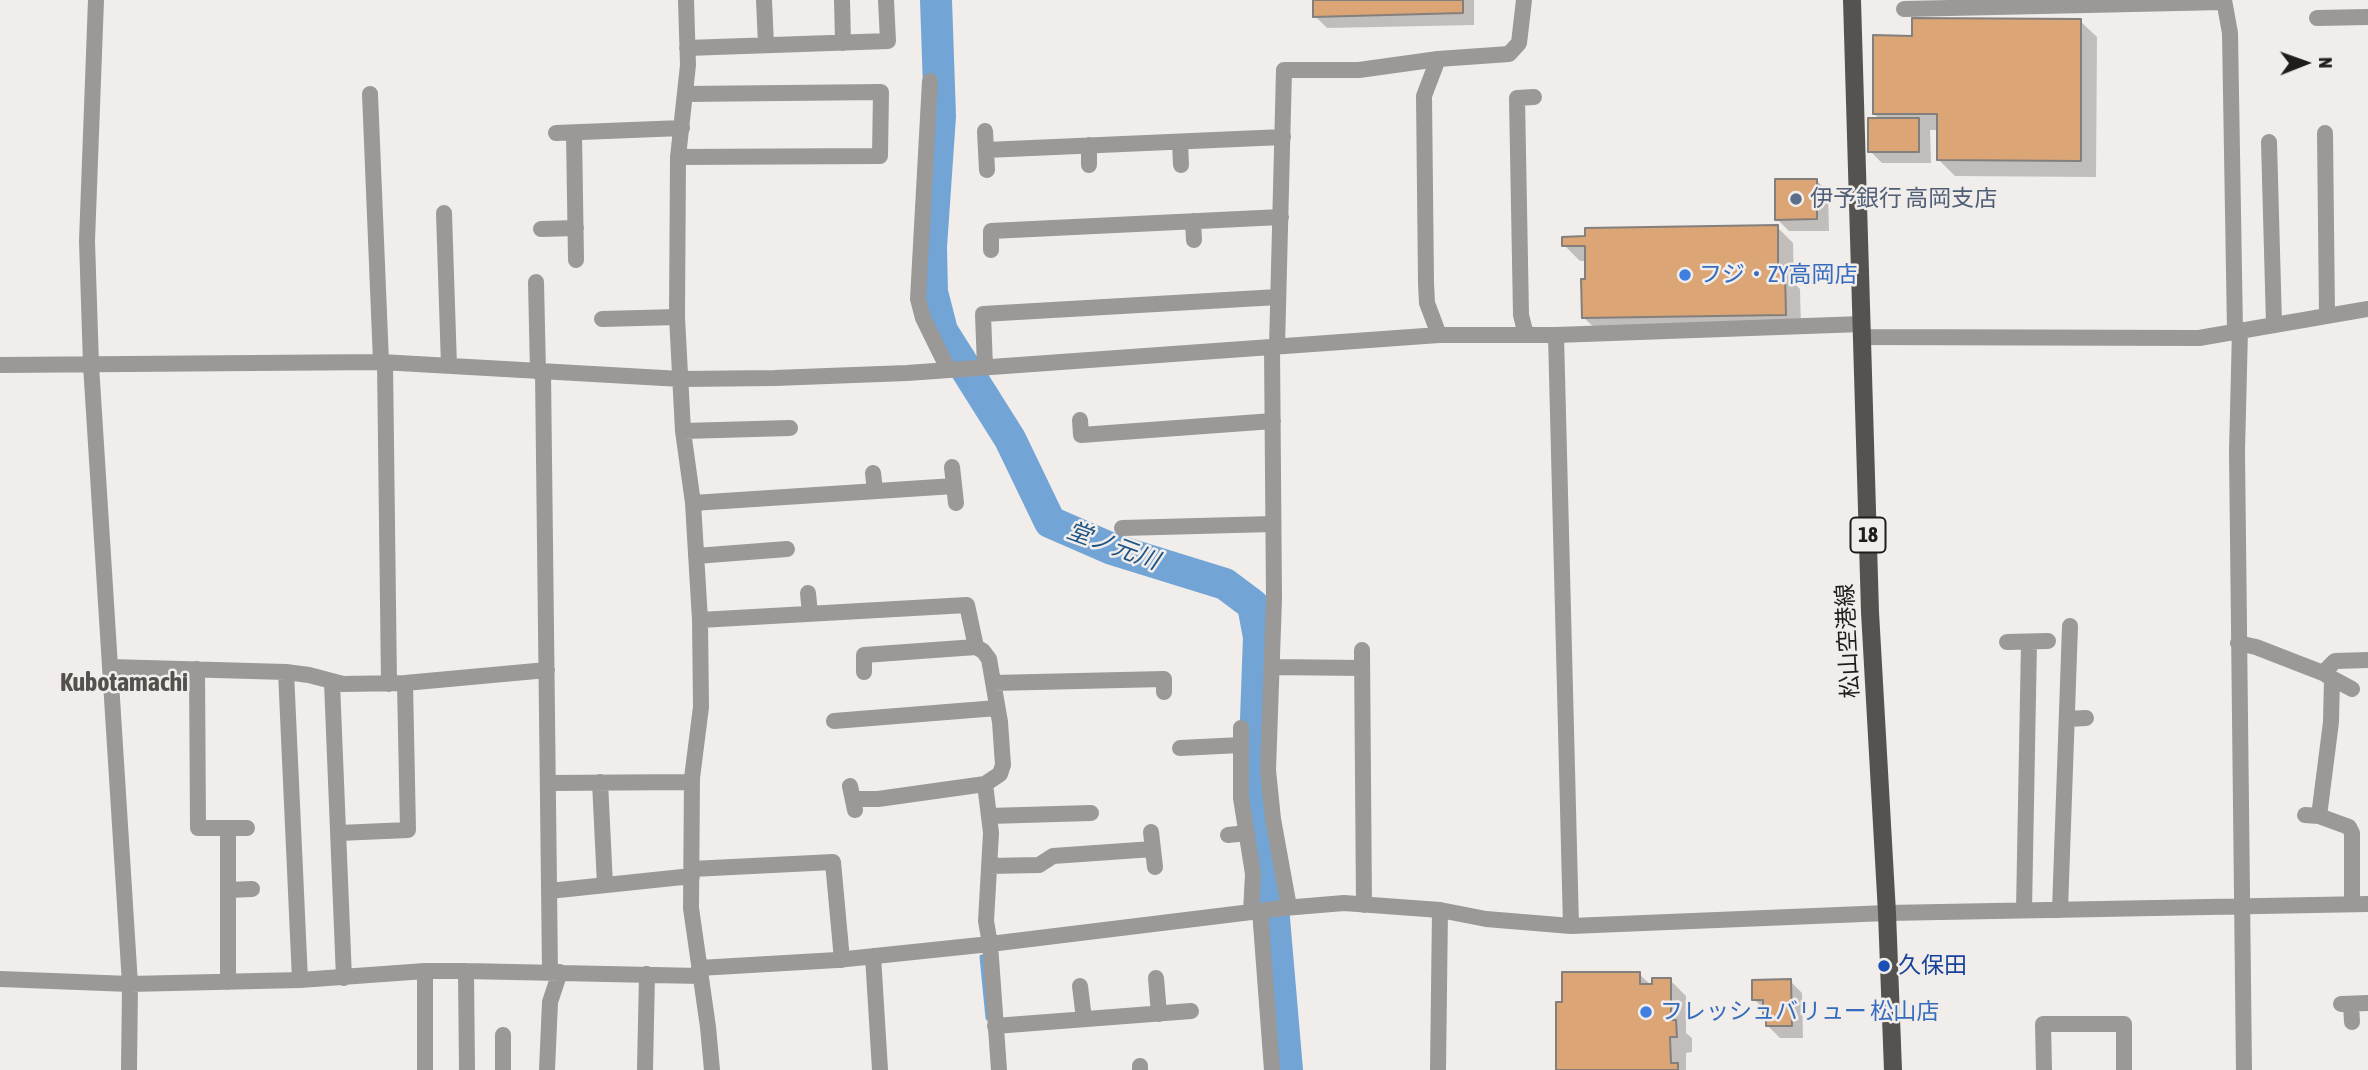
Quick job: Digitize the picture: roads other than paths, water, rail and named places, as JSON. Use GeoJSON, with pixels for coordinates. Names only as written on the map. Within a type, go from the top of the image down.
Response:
{"type":"FeatureCollection","features":[{"type":"Feature","properties":{"kind":"main road","name":"松山空港線"},"geometry":{"type":"LineString","coordinates":[[1852,0],[1870,612],[1893,1070]]}},
{"type":"Feature","properties":{"kind":"street"},"geometry":{"type":"LineString","coordinates":[[96,0],[87,241],[91,365],[130,984],[129,1070]]}},
{"type":"Feature","properties":{"kind":"street"},"geometry":{"type":"LineString","coordinates":[[686,0],[685,94],[678,157],[677,317],[683,431],[694,503],[701,707],[692,782],[691,908],[712,1070]]}},
{"type":"Feature","properties":{"kind":"street"},"geometry":{"type":"LineString","coordinates":[[764,0],[766,45]]}},
{"type":"Feature","properties":{"kind":"street"},"geometry":{"type":"LineString","coordinates":[[842,0],[843,43]]}},
{"type":"Feature","properties":{"kind":"street"},"geometry":{"type":"LineString","coordinates":[[687,48],[888,41],[886,0]]}},
{"type":"Feature","properties":{"kind":"street"},"geometry":{"type":"LineString","coordinates":[[1287,908],[1269,795],[1273,421],[1284,69],[1359,70],[1438,59],[1509,54],[1520,43],[1524,0]]}},
{"type":"Feature","properties":{"kind":"street"},"geometry":{"type":"LineString","coordinates":[[1904,9],[2224,1],[2230,33],[2237,330],[2244,1070]]}},
{"type":"Feature","properties":{"kind":"street"},"geometry":{"type":"LineString","coordinates":[[2317,18],[2368,17]]}},
{"type":"Feature","properties":{"kind":"street"},"geometry":{"type":"LineString","coordinates":[[1438,59],[1424,96],[1427,303],[1439,335]]}},
{"type":"Feature","properties":{"kind":"street"},"geometry":{"type":"LineString","coordinates":[[930,81],[918,299],[923,318],[948,369]]}},
{"type":"Feature","properties":{"kind":"street"},"geometry":{"type":"LineString","coordinates":[[678,157],[880,156],[881,92],[685,94]]}},
{"type":"Feature","properties":{"kind":"street"},"geometry":{"type":"LineString","coordinates":[[339,833],[408,830],[397,684],[370,94]]}},
{"type":"Feature","properties":{"kind":"street"},"geometry":{"type":"LineString","coordinates":[[1526,335],[1521,315],[1517,98],[1534,97]]}},
{"type":"Feature","properties":{"kind":"street"},"geometry":{"type":"LineString","coordinates":[[556,134],[682,128]]}},
{"type":"Feature","properties":{"kind":"street"},"geometry":{"type":"LineString","coordinates":[[985,131],[987,170]]}},
{"type":"Feature","properties":{"kind":"street"},"geometry":{"type":"LineString","coordinates":[[574,133],[576,260]]}},
{"type":"Feature","properties":{"kind":"street"},"geometry":{"type":"LineString","coordinates":[[2325,133],[2327,315]]}},
{"type":"Feature","properties":{"kind":"street"},"geometry":{"type":"LineString","coordinates":[[986,149],[1283,137]]}},
{"type":"Feature","properties":{"kind":"street"},"geometry":{"type":"LineString","coordinates":[[1180,142],[1181,165]]}},
{"type":"Feature","properties":{"kind":"street"},"geometry":{"type":"LineString","coordinates":[[2269,142],[2274,324]]}},
{"type":"Feature","properties":{"kind":"street"},"geometry":{"type":"LineString","coordinates":[[1089,145],[1089,165]]}},
{"type":"Feature","properties":{"kind":"street"},"geometry":{"type":"LineString","coordinates":[[444,214],[449,366]]}},
{"type":"Feature","properties":{"kind":"street"},"geometry":{"type":"LineString","coordinates":[[991,250],[991,231],[1088,233],[1193,221],[1281,217]]}},
{"type":"Feature","properties":{"kind":"street"},"geometry":{"type":"LineString","coordinates":[[1193,221],[1194,240]]}},
{"type":"Feature","properties":{"kind":"street"},"geometry":{"type":"LineString","coordinates":[[541,229],[576,228]]}},
{"type":"Feature","properties":{"kind":"street"},"geometry":{"type":"LineString","coordinates":[[536,282],[541,372],[549,891],[555,971],[548,1015],[547,1070]]}},
{"type":"Feature","properties":{"kind":"street"},"geometry":{"type":"LineString","coordinates":[[985,367],[983,314],[1278,296]]}},
{"type":"Feature","properties":{"kind":"street"},"geometry":{"type":"LineString","coordinates":[[0,365],[383,362],[681,379],[775,378],[907,373],[1439,335],[1862,331],[2199,338],[2368,309]]}},
{"type":"Feature","properties":{"kind":"street"},"geometry":{"type":"LineString","coordinates":[[602,319],[677,317]]}},
{"type":"Feature","properties":{"kind":"street"},"geometry":{"type":"LineString","coordinates":[[1556,335],[1571,926]]}},
{"type":"Feature","properties":{"kind":"street"},"geometry":{"type":"LineString","coordinates":[[1080,420],[1081,435],[1273,421]]}},
{"type":"Feature","properties":{"kind":"street"},"geometry":{"type":"LineString","coordinates":[[683,431],[790,428]]}},
{"type":"Feature","properties":{"kind":"street"},"geometry":{"type":"LineString","coordinates":[[694,503],[875,491],[955,494],[952,467]]}},
{"type":"Feature","properties":{"kind":"street"},"geometry":{"type":"LineString","coordinates":[[873,472],[875,491]]}},
{"type":"Feature","properties":{"kind":"street"},"geometry":{"type":"LineString","coordinates":[[792,496],[793,513]]}},
{"type":"Feature","properties":{"kind":"street"},"geometry":{"type":"LineString","coordinates":[[1122,528],[1273,524]]}},
{"type":"Feature","properties":{"kind":"street"},"geometry":{"type":"LineString","coordinates":[[696,556],[787,549]]}},
{"type":"Feature","properties":{"kind":"street"},"geometry":{"type":"LineString","coordinates":[[808,593],[810,614]]}},
{"type":"Feature","properties":{"kind":"street"},"geometry":{"type":"LineString","coordinates":[[700,620],[967,605],[976,647]]}},
{"type":"Feature","properties":{"kind":"street"},"geometry":{"type":"LineString","coordinates":[[2060,909],[2070,633],[2088,640]]}},
{"type":"Feature","properties":{"kind":"street"},"geometry":{"type":"LineString","coordinates":[[2007,642],[2048,641]]}},
{"type":"Feature","properties":{"kind":"street"},"geometry":{"type":"LineString","coordinates":[[2024,910],[2034,780],[2029,642]]}},
{"type":"Feature","properties":{"kind":"street"},"geometry":{"type":"LineString","coordinates":[[2238,643],[2256,647],[2328,676],[2352,690]]}},
{"type":"Feature","properties":{"kind":"street"},"geometry":{"type":"LineString","coordinates":[[852,798],[878,799],[985,784],[1000,774],[1003,765],[998,708],[989,659],[983,651],[976,647],[864,655],[864,672]]}},
{"type":"Feature","properties":{"kind":"street"},"geometry":{"type":"LineString","coordinates":[[1362,650],[1364,905]]}},
{"type":"Feature","properties":{"kind":"street"},"geometry":{"type":"LineString","coordinates":[[0,979],[130,984],[300,980],[425,971],[646,974],[699,972],[842,960],[1259,911],[1344,904],[1440,910],[1486,919],[1571,926],[1887,913],[2360,904],[2352,833],[2349,827],[2344,823],[2312,816],[2333,775],[2332,709],[2328,676],[2335,662],[2368,660]]}},
{"type":"Feature","properties":{"kind":"street"},"geometry":{"type":"LineString","coordinates":[[111,667],[286,672],[309,675],[332,683],[397,684],[547,670]]}},
{"type":"Feature","properties":{"kind":"street"},"geometry":{"type":"LineString","coordinates":[[1272,667],[1362,668]]}},
{"type":"Feature","properties":{"kind":"street"},"geometry":{"type":"LineString","coordinates":[[197,669],[198,828],[247,828]]}},
{"type":"Feature","properties":{"kind":"street"},"geometry":{"type":"LineString","coordinates":[[286,672],[300,980]]}},
{"type":"Feature","properties":{"kind":"street"},"geometry":{"type":"LineString","coordinates":[[993,683],[1164,679],[1164,692]]}},
{"type":"Feature","properties":{"kind":"street"},"geometry":{"type":"LineString","coordinates":[[332,683],[344,978]]}},
{"type":"Feature","properties":{"kind":"street"},"geometry":{"type":"LineString","coordinates":[[834,721],[998,708]]}},
{"type":"Feature","properties":{"kind":"street"},"geometry":{"type":"LineString","coordinates":[[2067,719],[2086,718]]}},
{"type":"Feature","properties":{"kind":"street"},"geometry":{"type":"LineString","coordinates":[[1180,748],[1241,736],[1241,798],[1259,911],[1272,1070]]}},
{"type":"Feature","properties":{"kind":"street"},"geometry":{"type":"LineString","coordinates":[[600,782],[605,885]]}},
{"type":"Feature","properties":{"kind":"street"},"geometry":{"type":"LineString","coordinates":[[548,783],[692,782]]}},
{"type":"Feature","properties":{"kind":"street"},"geometry":{"type":"LineString","coordinates":[[985,784],[991,833],[986,921],[999,1070]]}},
{"type":"Feature","properties":{"kind":"street"},"geometry":{"type":"LineString","coordinates":[[989,816],[1091,813]]}},
{"type":"Feature","properties":{"kind":"street"},"geometry":{"type":"LineString","coordinates":[[2063,825],[2081,825]]}},
{"type":"Feature","properties":{"kind":"street"},"geometry":{"type":"LineString","coordinates":[[228,828],[229,982]]}},
{"type":"Feature","properties":{"kind":"street"},"geometry":{"type":"LineString","coordinates":[[1151,832],[1154,867]]}},
{"type":"Feature","properties":{"kind":"street"},"geometry":{"type":"LineString","coordinates":[[1228,835],[1247,833]]}},
{"type":"Feature","properties":{"kind":"street"},"geometry":{"type":"LineString","coordinates":[[989,866],[1039,865],[1053,856],[1153,849]]}},
{"type":"Feature","properties":{"kind":"street"},"geometry":{"type":"LineString","coordinates":[[549,891],[692,872],[833,862],[842,960]]}},
{"type":"Feature","properties":{"kind":"street"},"geometry":{"type":"LineString","coordinates":[[228,890],[252,889]]}},
{"type":"Feature","properties":{"kind":"street"},"geometry":{"type":"LineString","coordinates":[[1438,1070],[1440,910]]}},
{"type":"Feature","properties":{"kind":"street"},"geometry":{"type":"LineString","coordinates":[[873,956],[880,1070]]}},
{"type":"Feature","properties":{"kind":"street"},"geometry":{"type":"LineString","coordinates":[[425,971],[425,1070]]}},
{"type":"Feature","properties":{"kind":"street"},"geometry":{"type":"LineString","coordinates":[[466,971],[467,1070]]}},
{"type":"Feature","properties":{"kind":"street"},"geometry":{"type":"LineString","coordinates":[[645,1070],[646,974]]}},
{"type":"Feature","properties":{"kind":"street"},"geometry":{"type":"LineString","coordinates":[[1156,978],[1159,1014]]}},
{"type":"Feature","properties":{"kind":"street"},"geometry":{"type":"LineString","coordinates":[[1080,986],[1084,1020]]}},
{"type":"Feature","properties":{"kind":"street"},"geometry":{"type":"LineString","coordinates":[[2351,1022],[2346,1004],[2368,1003]]}},
{"type":"Feature","properties":{"kind":"street"},"geometry":{"type":"LineString","coordinates":[[995,1027],[1191,1012]]}},
{"type":"Feature","properties":{"kind":"street"},"geometry":{"type":"LineString","coordinates":[[2044,1070],[2043,1024],[2124,1024],[2124,1070]]}},
{"type":"Feature","properties":{"kind":"street"},"geometry":{"type":"LineString","coordinates":[[503,1035],[503,1070]]}},
{"type":"Feature","properties":{"kind":"waterway","name":"堂ノ元川"},"geometry":{"type":"LineString","coordinates":[[936,0],[940,116],[931,247],[932,292],[942,331],[1010,439],[1050,522],[1112,549],[1225,584],[1253,605],[1259,637],[1254,773],[1272,895],[1287,1070]]}},
{"type":"Feature","properties":{"kind":"waterway"},"geometry":{"type":"LineString","coordinates":[[982,957],[988,1018]]}},
{"type":"Feature","properties":{"kind":"place","name":"伊予銀行 高岡支店"},"geometry":{"type":"Point","coordinates":[1796,199]}},
{"type":"Feature","properties":{"kind":"place","name":"フジ・ZY高岡店"},"geometry":{"type":"Point","coordinates":[1685,275]}},
{"type":"Feature","properties":{"kind":"place","name":"久保田"},"geometry":{"type":"Point","coordinates":[1884,966]}},
{"type":"Feature","properties":{"kind":"place","name":"フレッシュバリュー 松山店"},"geometry":{"type":"Point","coordinates":[1646,1012]}},
{"type":"Feature","properties":{"kind":"district","name":"Kubotamachi"},"geometry":{"type":"Point","coordinates":[124,683]}}]}
